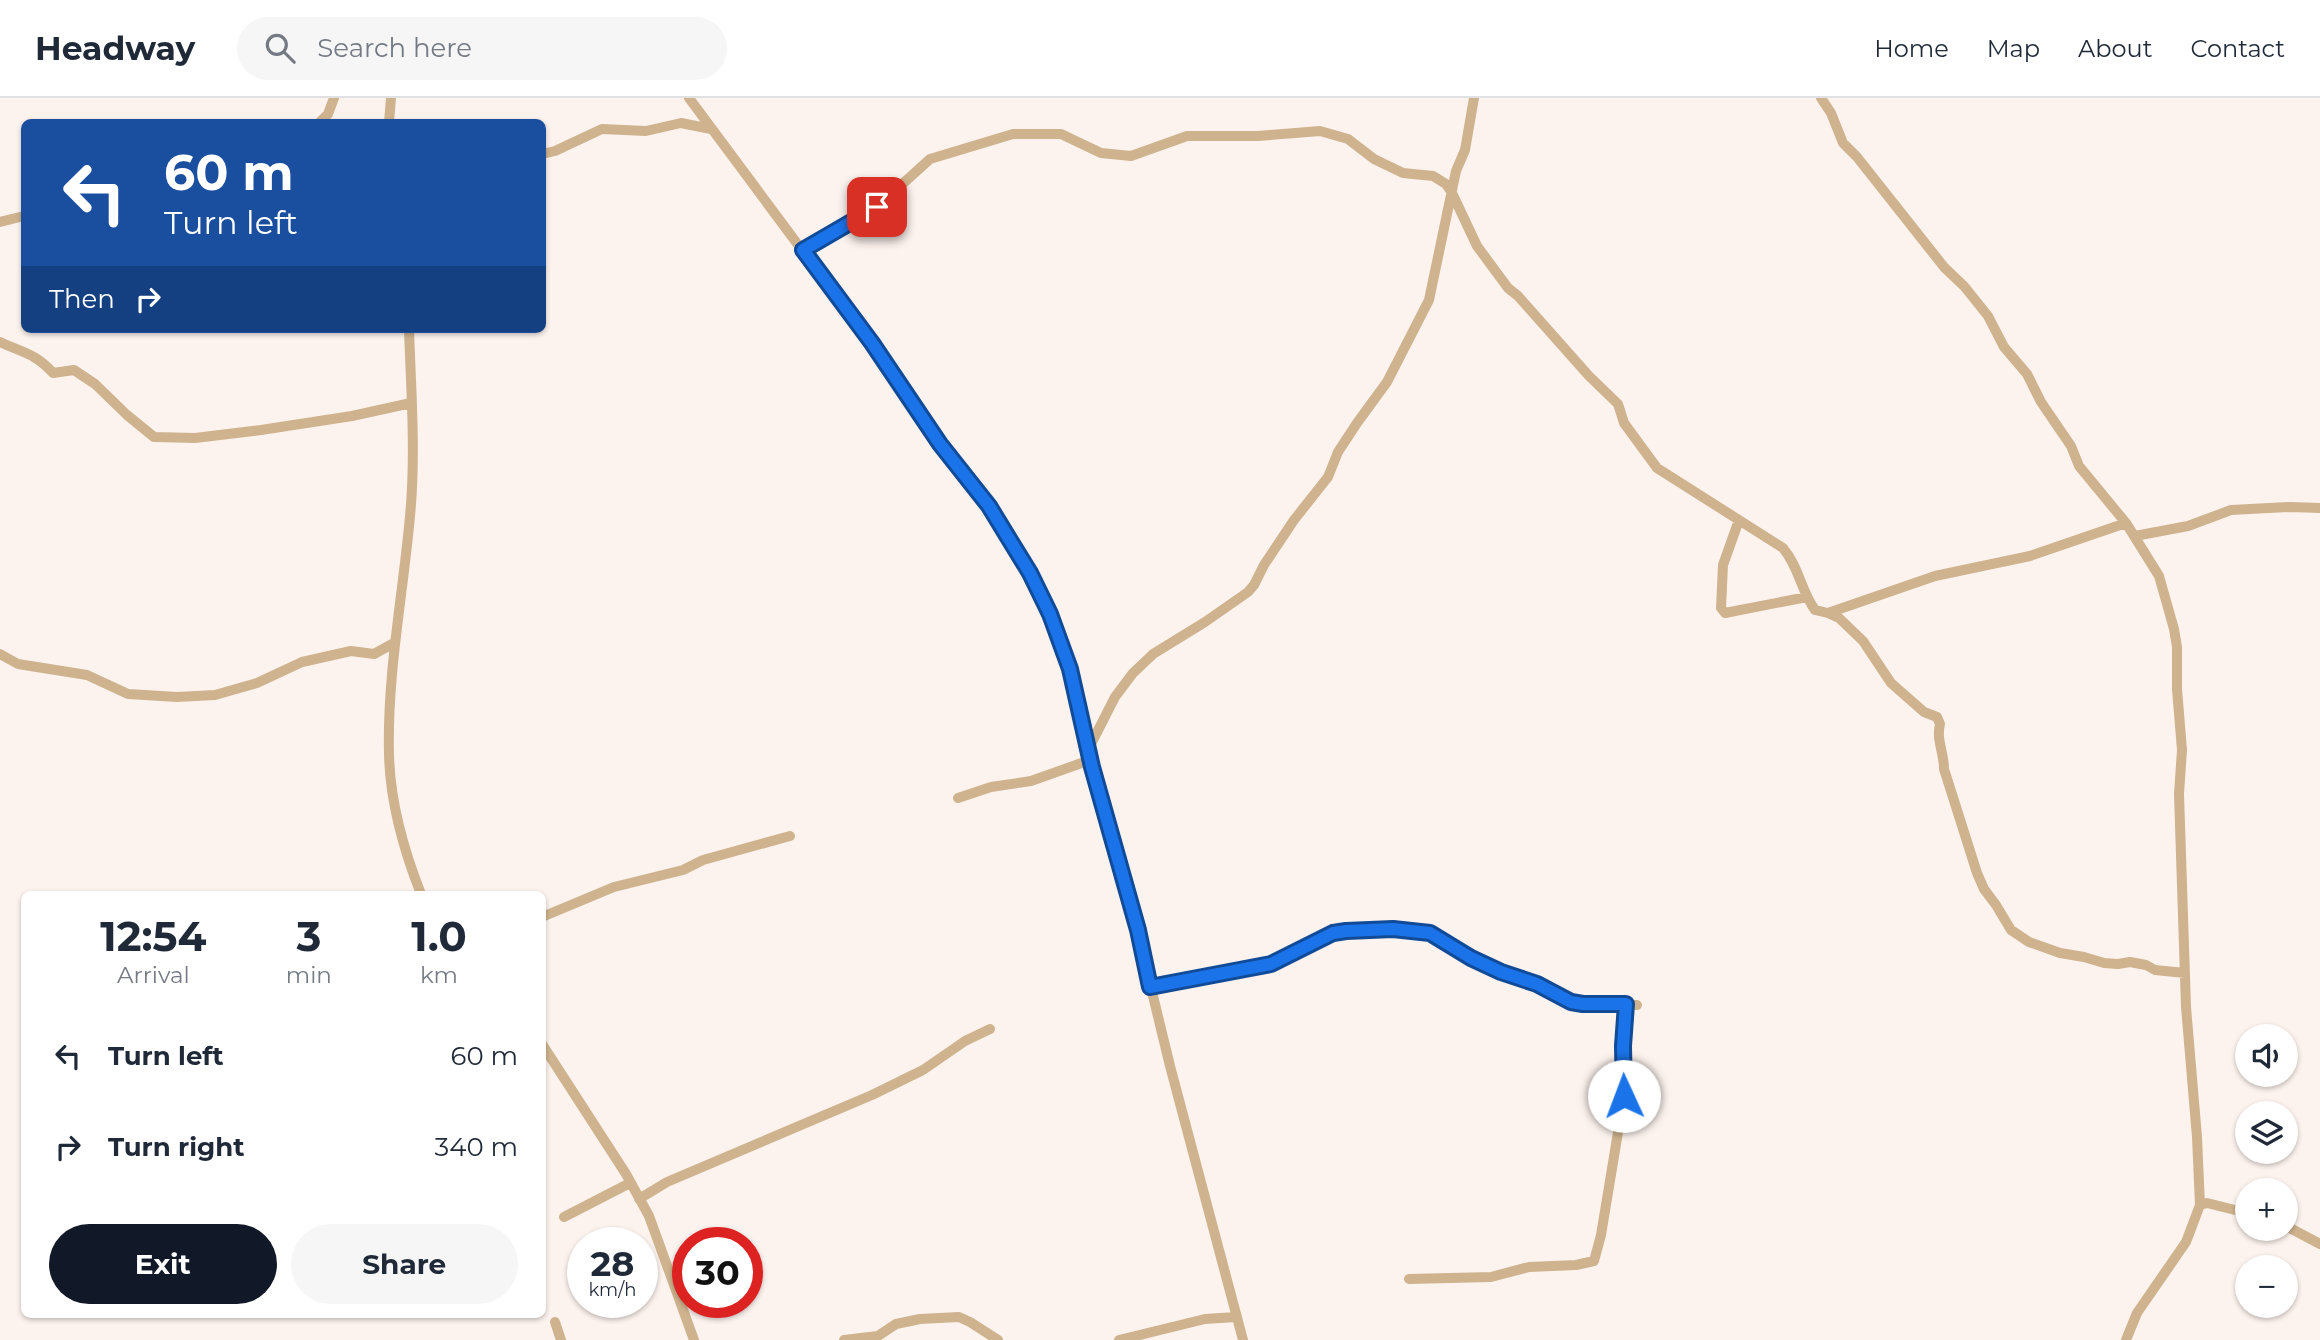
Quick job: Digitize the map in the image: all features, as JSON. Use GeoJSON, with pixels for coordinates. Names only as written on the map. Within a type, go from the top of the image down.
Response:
{"type":"FeatureCollection","features":[{"type":"Feature","properties":{"kind":"street"},"geometry":{"type":"LineString","coordinates":[[323,119],[328,114],[334,98]]}},
{"type":"Feature","properties":{"kind":"street"},"geometry":{"type":"LineString","coordinates":[[389,119],[391,98]]}},
{"type":"Feature","properties":{"kind":"street"},"geometry":{"type":"LineString","coordinates":[[689,98],[872,343],[940,444],[989,506],[1030,573],[1050,614],[1070,669],[1089,755],[1138,930],[1150,987],[1243,1340]]}},
{"type":"Feature","properties":{"kind":"street"},"geometry":{"type":"LineString","coordinates":[[958,799],[990,787],[1031,781],[1089,755],[1115,697],[1133,673],[1153,654],[1205,622],[1254,585],[1294,520],[1328,477],[1338,452],[1387,383],[1429,300],[1456,171],[1465,150],[1474,98]]}},
{"type":"Feature","properties":{"kind":"street"},"geometry":{"type":"LineString","coordinates":[[1821,98],[1847,149],[1857,157],[1944,267],[1964,286],[1988,317],[2004,347],[2027,374],[2041,402],[2071,446],[2079,467],[2135,536],[2159,576],[2170,611],[2177,647],[2182,750],[2179,794],[2185,973],[2200,1205],[2186,1242],[2137,1313],[2126,1340]]}},
{"type":"Feature","properties":{"kind":"street"},"geometry":{"type":"LineString","coordinates":[[546,152],[602,130],[646,131],[681,123],[711,129]]}},
{"type":"Feature","properties":{"kind":"street"},"geometry":{"type":"LineString","coordinates":[[803,250],[877,207],[930,159],[1013,134],[1061,134],[1101,153],[1130,156],[1153,150],[1181,137],[1258,136],[1320,131],[1348,139],[1374,159],[1403,173],[1435,177],[1446,184],[1452,193],[1477,246],[1508,288],[1618,404],[1624,423],[1657,468],[1783,548],[1796,567],[1815,610],[1828,612],[1839,618],[1863,641],[1891,683],[1924,712],[1933,714],[1940,721],[1937,733],[1944,755],[1944,769],[1977,873],[1984,889],[2011,930],[2029,942],[2060,953],[2104,963],[2130,962],[2147,965],[2155,970],[2185,973]]}},
{"type":"Feature","properties":{"kind":"street"},"geometry":{"type":"LineString","coordinates":[[0,222],[21,217]]}},
{"type":"Feature","properties":{"kind":"street"},"geometry":{"type":"LineString","coordinates":[[409,333],[413,424],[410,514],[394,643],[389,755],[398,822],[420,891]]}},
{"type":"Feature","properties":{"kind":"street"},"geometry":{"type":"LineString","coordinates":[[0,342],[30,353],[53,373],[74,370],[95,383],[154,437],[195,438],[261,430],[352,416],[411,403]]}},
{"type":"Feature","properties":{"kind":"street"},"geometry":{"type":"LineString","coordinates":[[2135,536],[2188,526],[2231,510],[2320,508]]}},
{"type":"Feature","properties":{"kind":"street"},"geometry":{"type":"LineString","coordinates":[[1739,520],[1723,565],[1721,608],[1725,613],[1807,597]]}},
{"type":"Feature","properties":{"kind":"street"},"geometry":{"type":"LineString","coordinates":[[1828,612],[1935,576],[2030,556],[2126,523]]}},
{"type":"Feature","properties":{"kind":"street"},"geometry":{"type":"LineString","coordinates":[[0,654],[18,664],[87,675],[128,694],[177,697],[215,695],[257,683],[302,662],[351,651],[374,654],[394,643]]}},
{"type":"Feature","properties":{"kind":"street"},"geometry":{"type":"LineString","coordinates":[[546,915],[614,887],[672,873],[703,860],[790,836]]}},
{"type":"Feature","properties":{"kind":"street"},"geometry":{"type":"LineString","coordinates":[[1150,987],[1271,964],[1333,933],[1393,929],[1430,933],[1471,958],[1537,984],[1571,1002],[1631,1004],[1623,1046],[1624,1096],[1601,1235],[1594,1261],[1529,1268],[1491,1277],[1409,1279]]}},
{"type":"Feature","properties":{"kind":"street"},"geometry":{"type":"LineString","coordinates":[[639,1199],[667,1182],[872,1095],[923,1070],[965,1041],[990,1029]]}},
{"type":"Feature","properties":{"kind":"street"},"geometry":{"type":"LineString","coordinates":[[546,1050],[649,1216],[694,1340]]}},
{"type":"Feature","properties":{"kind":"street"},"geometry":{"type":"LineString","coordinates":[[564,1217],[630,1183]]}},
{"type":"Feature","properties":{"kind":"street"},"geometry":{"type":"LineString","coordinates":[[2200,1205],[2207,1203],[2235,1210]]}},
{"type":"Feature","properties":{"kind":"street"},"geometry":{"type":"LineString","coordinates":[[2298,1232],[2320,1244]]}},
{"type":"Feature","properties":{"kind":"street"},"geometry":{"type":"LineString","coordinates":[[844,1340],[878,1336],[896,1324],[920,1319],[958,1317],[998,1340]]}},
{"type":"Feature","properties":{"kind":"street"},"geometry":{"type":"LineString","coordinates":[[1119,1340],[1205,1318],[1236,1317]]}},
{"type":"Feature","properties":{"kind":"street"},"geometry":{"type":"LineString","coordinates":[[555,1322],[561,1340]]}},
{"type":"Feature","properties":{"kind":"route"},"geometry":{"type":"LineString","coordinates":[[877,207],[803,250],[872,343],[940,444],[989,506],[1030,573],[1050,614],[1070,669],[1099,795],[1138,930],[1150,987],[1258,968],[1287,957],[1333,933],[1380,929],[1427,932],[1471,958],[1551,990],[1571,1002],[1626,1004],[1624,1096]]}}]}
